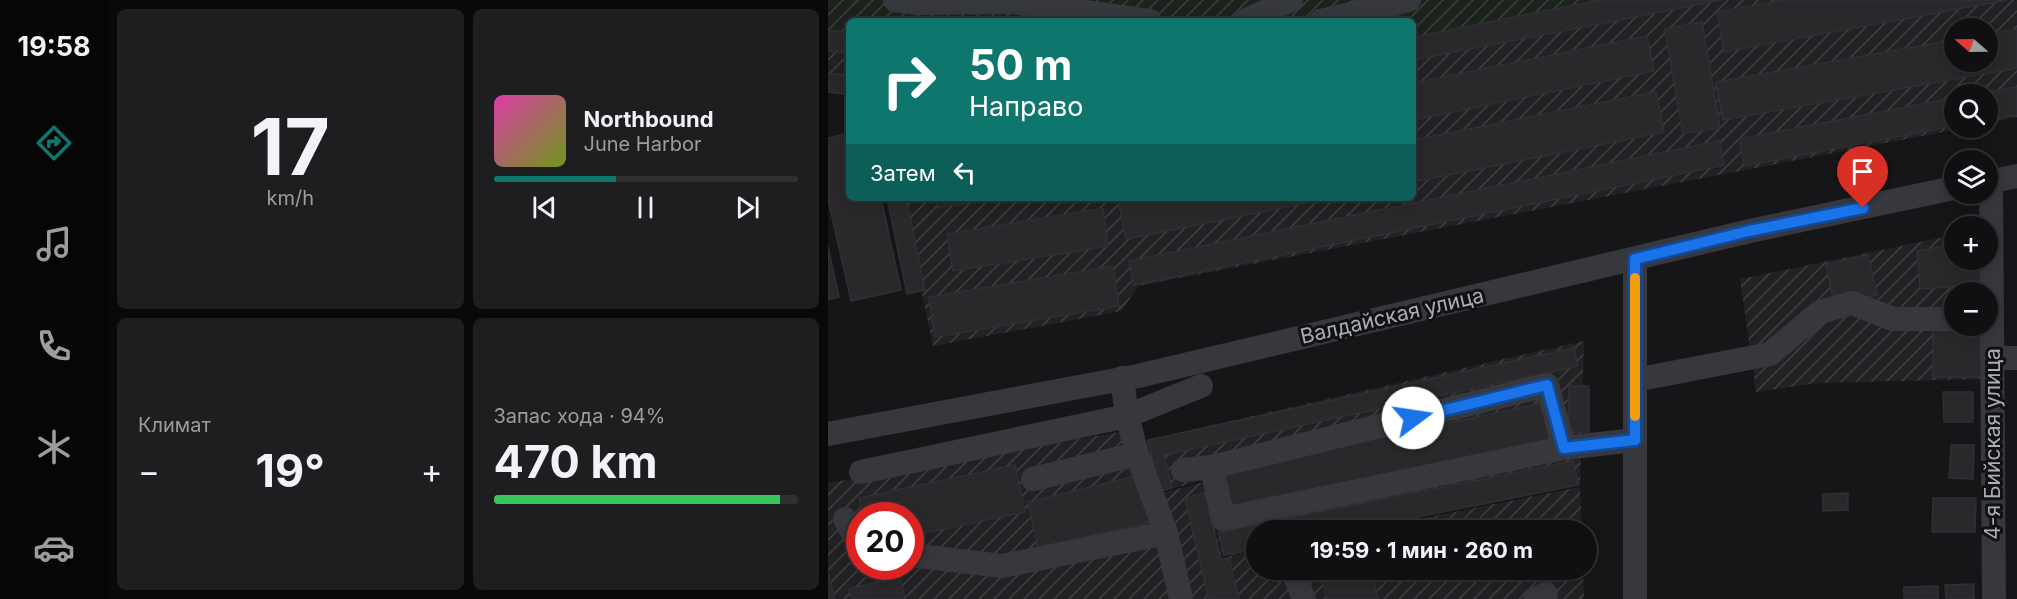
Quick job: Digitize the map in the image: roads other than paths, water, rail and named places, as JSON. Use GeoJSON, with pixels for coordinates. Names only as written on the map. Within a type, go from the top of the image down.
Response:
{"type":"FeatureCollection","features":[{"type":"Feature","properties":{"kind":"street"},"geometry":{"type":"LineString","coordinates":[[1251,18],[1291,0]]}},
{"type":"Feature","properties":{"kind":"street"},"geometry":{"type":"LineString","coordinates":[[1334,18],[1409,0]]}},
{"type":"Feature","properties":{"kind":"street"},"geometry":{"type":"LineString","coordinates":[[912,1],[1012,2],[1128,18]]}},
{"type":"Feature","properties":{"kind":"street"},"geometry":{"type":"LineString","coordinates":[[1998,179],[2017,176]]}},
{"type":"Feature","properties":{"kind":"street","name":"Валдайская улица"},"geometry":{"type":"LineString","coordinates":[[828,434],[1138,376],[1749,231],[1944,191]]}},
{"type":"Feature","properties":{"kind":"street","name":"4-я Бийская улица"},"geometry":{"type":"LineString","coordinates":[[1989,204],[1994,599]]}},
{"type":"Feature","properties":{"kind":"street"},"geometry":{"type":"LineString","coordinates":[[1635,259],[1635,599]]}},
{"type":"Feature","properties":{"kind":"street"},"geometry":{"type":"LineString","coordinates":[[1635,381],[1770,354],[1820,312],[1852,303],[1893,319],[1944,319]]}},
{"type":"Feature","properties":{"kind":"street"},"geometry":{"type":"LineString","coordinates":[[1992,358],[2017,358]]}},
{"type":"Feature","properties":{"kind":"street"},"geometry":{"type":"LineString","coordinates":[[1122,378],[1126,416],[1137,454],[1166,533],[1181,599]]}},
{"type":"Feature","properties":{"kind":"street"},"geometry":{"type":"LineString","coordinates":[[1183,470],[1212,467],[1547,385],[1564,448]]}},
{"type":"Feature","properties":{"kind":"street"},"geometry":{"type":"LineString","coordinates":[[861,472],[1126,416],[1201,386]]}},
{"type":"Feature","properties":{"kind":"street"},"geometry":{"type":"LineString","coordinates":[[1212,467],[1223,519],[1564,448],[1635,440]]}},
{"type":"Feature","properties":{"kind":"street"},"geometry":{"type":"LineString","coordinates":[[1033,479],[1137,454]]}},
{"type":"Feature","properties":{"kind":"street"},"geometry":{"type":"LineString","coordinates":[[924,557],[1002,566],[1166,533]]}}]}
